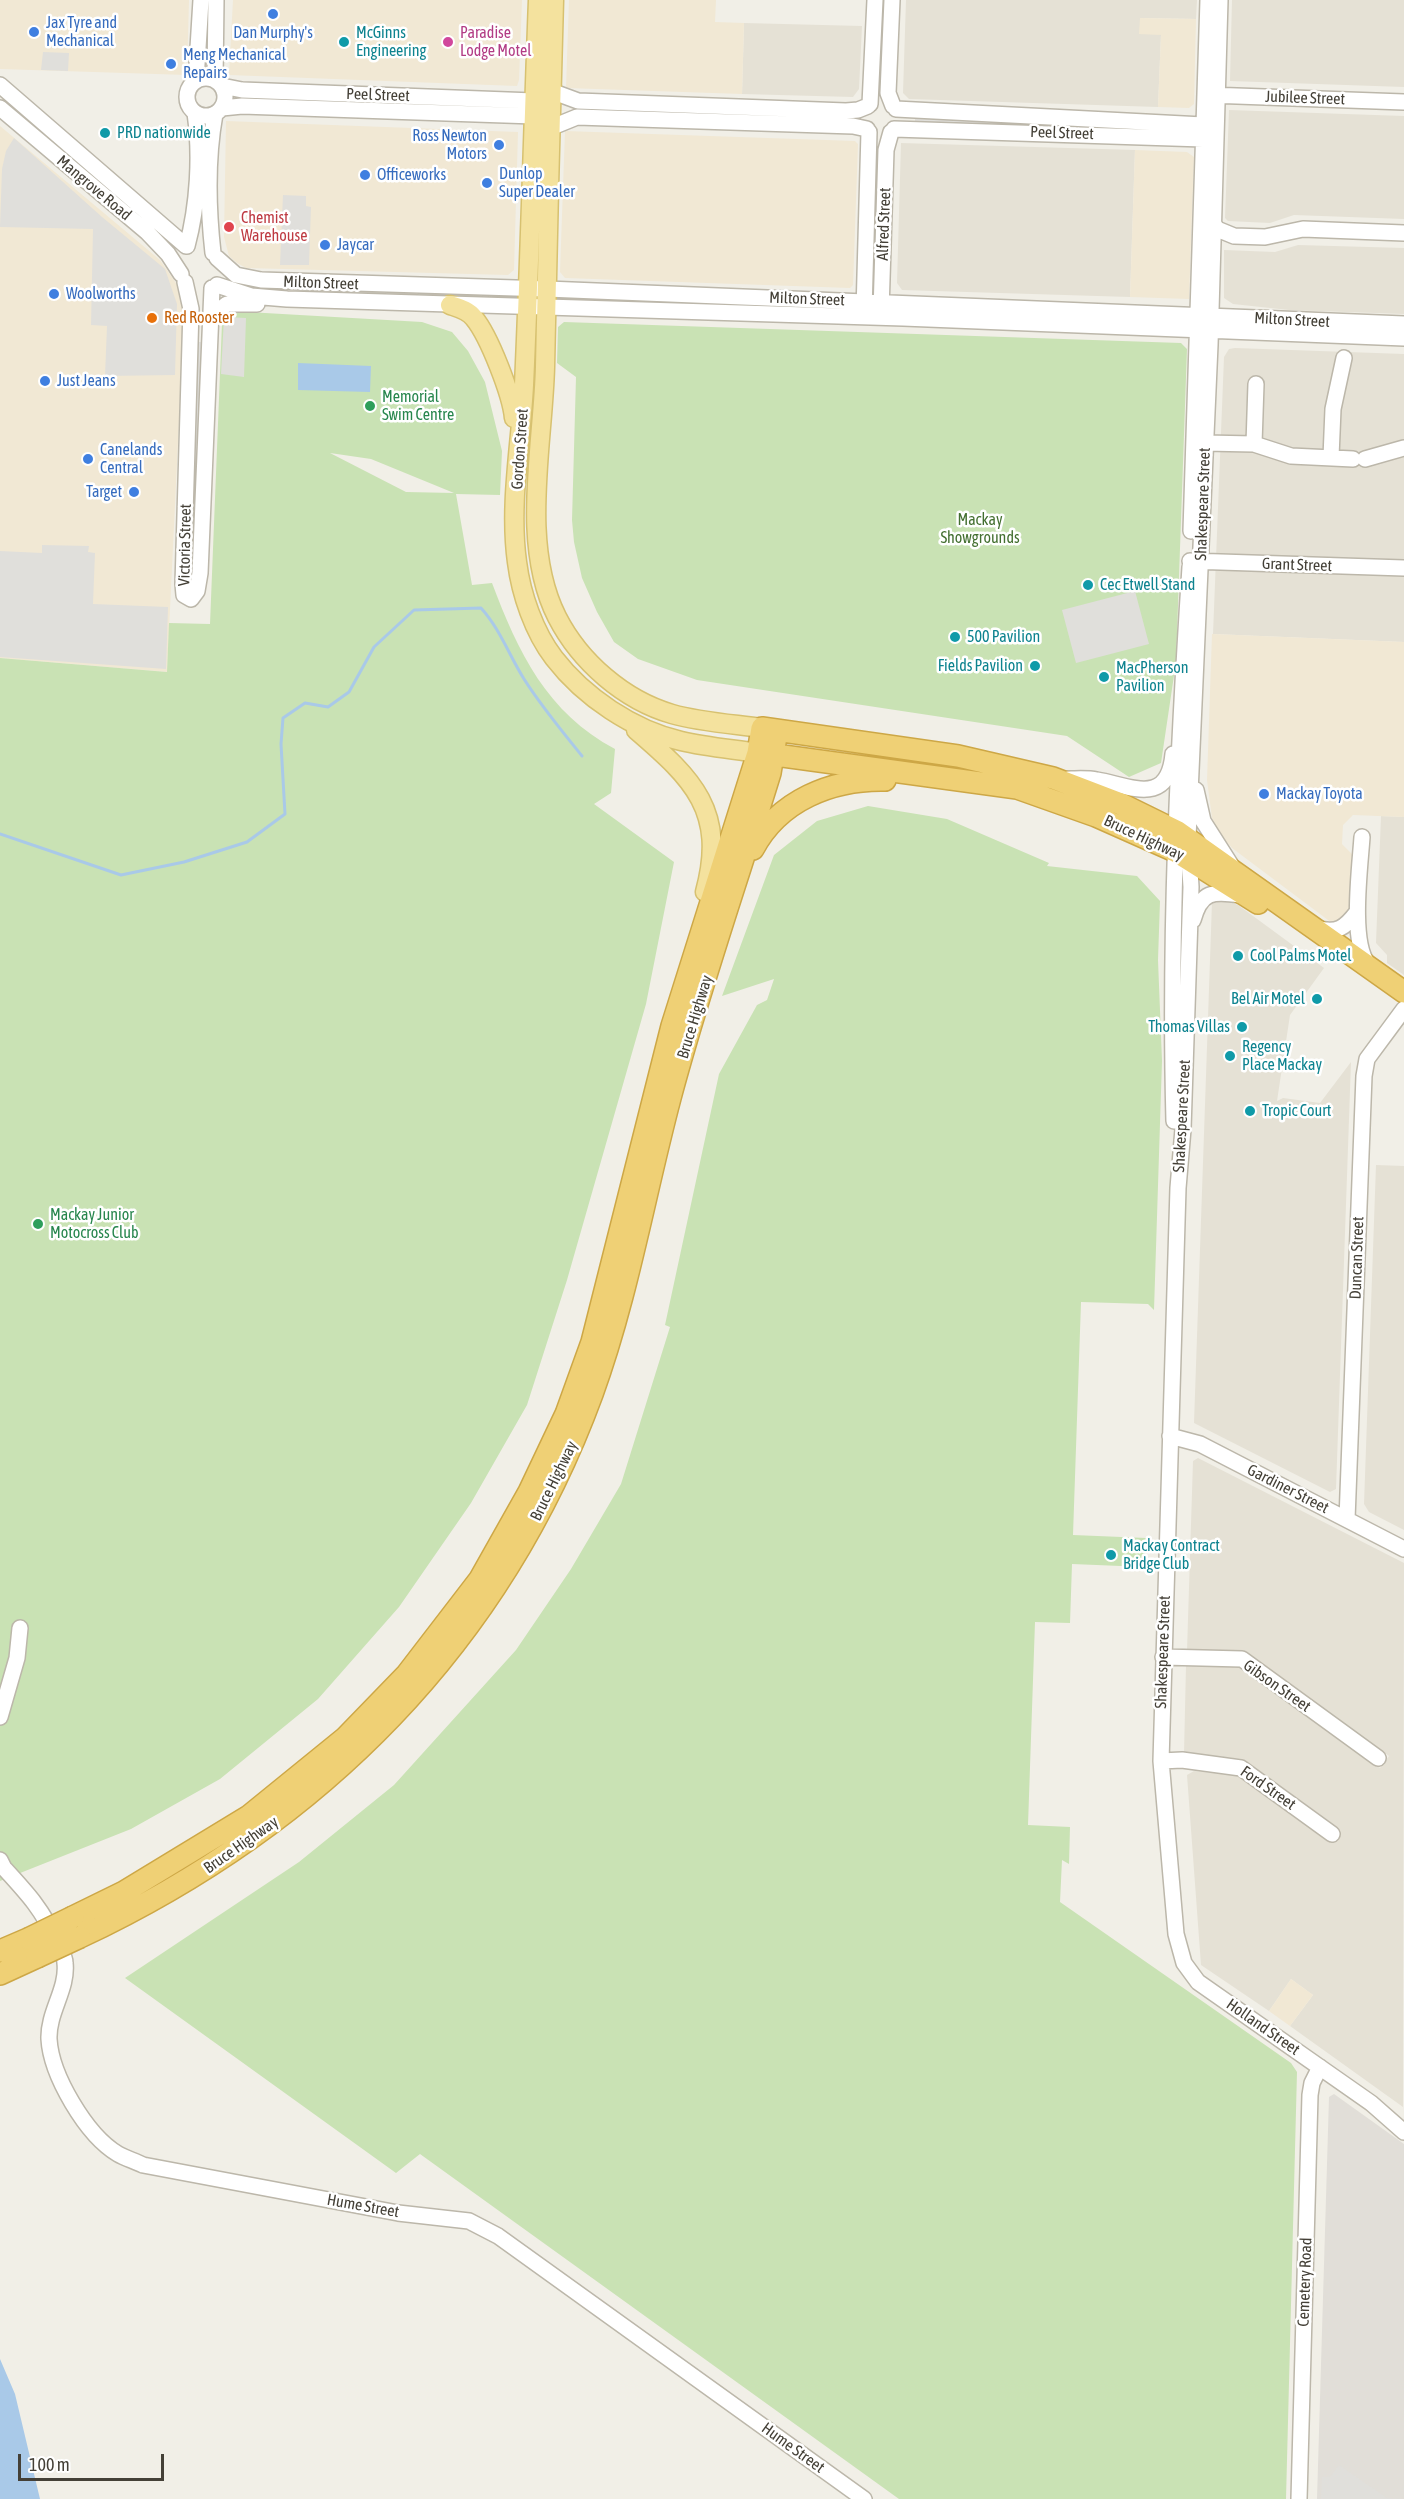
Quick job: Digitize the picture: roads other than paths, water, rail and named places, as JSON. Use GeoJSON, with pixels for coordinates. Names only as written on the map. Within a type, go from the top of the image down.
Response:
{"type":"FeatureCollection","features":[{"type":"Feature","properties":{"kind":"highway","name":"Bruce Highway"},"geometry":{"type":"LineString","coordinates":[[77,1927],[124,1892],[249,1816],[345,1738],[407,1674],[480,1579],[529,1492],[566,1414],[592,1342],[672,1026],[765,754],[769,729],[958,756],[1053,778],[1121,804],[1183,845],[1249,897],[1404,1009]]}},
{"type":"Feature","properties":{"kind":"highway","name":"Bruce Highway"},"geometry":{"type":"LineString","coordinates":[[765,754],[1017,788],[1183,845],[1234,869],[1404,992]]}},
{"type":"Feature","properties":{"kind":"highway","name":"Bruce Highway"},"geometry":{"type":"LineString","coordinates":[[0,1974],[32,1948],[77,1927],[129,1914],[207,1870],[303,1801],[376,1735],[438,1666],[498,1584],[550,1493],[593,1390],[614,1323],[670,1096],[770,773],[765,754]]}},
{"type":"Feature","properties":{"kind":"highway"},"geometry":{"type":"LineString","coordinates":[[738,875],[758,839],[782,813],[818,791],[841,783],[890,780],[1058,803]]}},
{"type":"Feature","properties":{"kind":"highway","name":"Bruce Highway"},"geometry":{"type":"LineString","coordinates":[[0,1951],[32,1948]]}},
{"type":"Feature","properties":{"kind":"main road","name":"Gordon Street"},"geometry":{"type":"LineString","coordinates":[[538,0],[528,288],[517,483],[516,561],[522,590],[531,615],[554,658],[582,687],[614,712],[646,729],[681,741],[765,754]]}},
{"type":"Feature","properties":{"kind":"main road","name":"Gordon Street"},"geometry":{"type":"LineString","coordinates":[[554,0],[549,128],[547,309],[536,538],[542,577],[557,617],[583,656],[614,684],[645,703],[674,714],[769,729]]}},
{"type":"Feature","properties":{"kind":"main road"},"geometry":{"type":"LineString","coordinates":[[534,109],[543,102],[545,77],[552,69]]}},
{"type":"Feature","properties":{"kind":"main road"},"geometry":{"type":"LineString","coordinates":[[450,304],[465,310],[480,325],[512,400],[517,483]]}},
{"type":"Feature","properties":{"kind":"main road"},"geometry":{"type":"LineString","coordinates":[[614,712],[678,766],[701,800],[710,829],[712,853],[710,871],[672,1026]]}},
{"type":"Feature","properties":{"kind":"street"},"geometry":{"type":"LineString","coordinates":[[201,0],[196,80],[187,95],[189,106],[195,113],[205,117],[219,111]]}},
{"type":"Feature","properties":{"kind":"street"},"geometry":{"type":"LineString","coordinates":[[195,113],[198,140],[194,213],[187,246],[180,260],[183,278],[193,288],[214,287],[221,268],[215,255],[210,206],[212,132],[225,97],[218,83],[216,0]]}},
{"type":"Feature","properties":{"kind":"street"},"geometry":{"type":"LineString","coordinates":[[868,130],[863,115],[869,105],[875,0]]}},
{"type":"Feature","properties":{"kind":"street"},"geometry":{"type":"LineString","coordinates":[[549,128],[570,118],[853,126],[881,136],[892,131],[898,120],[888,93],[892,0]]}},
{"type":"Feature","properties":{"kind":"street","name":"Shakespeare Street"},"geometry":{"type":"LineString","coordinates":[[1208,0],[1211,95]]}},
{"type":"Feature","properties":{"kind":"street","name":"Shakespeare Street"},"geometry":{"type":"LineString","coordinates":[[1178,1188],[1172,1049],[1183,845],[1191,766],[1208,126],[1220,0]]}},
{"type":"Feature","properties":{"kind":"street"},"geometry":{"type":"LineString","coordinates":[[196,80],[206,78],[218,83]]}},
{"type":"Feature","properties":{"kind":"street","name":"Peel Street"},"geometry":{"type":"LineString","coordinates":[[218,83],[243,90],[534,109]]}},
{"type":"Feature","properties":{"kind":"street","name":"Mangrove Road"},"geometry":{"type":"LineString","coordinates":[[0,85],[187,246]]}},
{"type":"Feature","properties":{"kind":"street"},"geometry":{"type":"LineString","coordinates":[[551,91],[578,101],[852,111],[880,100],[894,108]]}},
{"type":"Feature","properties":{"kind":"street","name":"Jubilee Street"},"geometry":{"type":"LineString","coordinates":[[1211,95],[1404,102]]}},
{"type":"Feature","properties":{"kind":"street"},"geometry":{"type":"LineString","coordinates":[[647,103],[647,120]]}},
{"type":"Feature","properties":{"kind":"street","name":"Peel Street"},"geometry":{"type":"LineString","coordinates":[[219,111],[242,106],[534,109]]}},
{"type":"Feature","properties":{"kind":"street"},"geometry":{"type":"LineString","coordinates":[[720,106],[720,122]]}},
{"type":"Feature","properties":{"kind":"street","name":"Mangrove Road"},"geometry":{"type":"LineString","coordinates":[[0,108],[152,237],[183,278]]}},
{"type":"Feature","properties":{"kind":"street","name":"Peel Street"},"geometry":{"type":"LineString","coordinates":[[894,108],[1183,131]]}},
{"type":"Feature","properties":{"kind":"street","name":"Peel Street"},"geometry":{"type":"LineString","coordinates":[[892,131],[1183,131],[1208,126]]}},
{"type":"Feature","properties":{"kind":"street","name":"Shakespeare Street"},"geometry":{"type":"LineString","coordinates":[[1176,1934],[1161,1761],[1178,1188],[1183,1129],[1190,937],[1183,845],[1183,681],[1205,443],[1204,322],[1212,221],[1208,126]]}},
{"type":"Feature","properties":{"kind":"street","name":"Alfred Street"},"geometry":{"type":"LineString","coordinates":[[865,309],[868,130]]}},
{"type":"Feature","properties":{"kind":"street","name":"Alfred Street"},"geometry":{"type":"LineString","coordinates":[[881,310],[886,150],[892,131]]}},
{"type":"Feature","properties":{"kind":"street"},"geometry":{"type":"LineString","coordinates":[[1212,221],[1217,229],[1234,236],[1264,237],[1303,229],[1404,233]]}},
{"type":"Feature","properties":{"kind":"street"},"geometry":{"type":"LineString","coordinates":[[1211,250],[1234,236]]}},
{"type":"Feature","properties":{"kind":"street"},"geometry":{"type":"LineString","coordinates":[[187,246],[201,245],[215,255]]}},
{"type":"Feature","properties":{"kind":"street","name":"Milton Street"},"geometry":{"type":"LineString","coordinates":[[215,255],[236,275],[261,280],[528,288],[881,310],[1204,322],[1404,324]]}},
{"type":"Feature","properties":{"kind":"street","name":"Victoria Street"},"geometry":{"type":"LineString","coordinates":[[183,278],[191,309],[183,584],[184,595],[191,599],[197,591],[200,573],[210,317],[214,287]]}},
{"type":"Feature","properties":{"kind":"street","name":"Milton Street"},"geometry":{"type":"LineString","coordinates":[[214,287],[255,297],[547,309],[865,309]]}},
{"type":"Feature","properties":{"kind":"street"},"geometry":{"type":"LineString","coordinates":[[210,317],[227,304],[275,305],[304,299]]}},
{"type":"Feature","properties":{"kind":"street","name":"Milton Street"},"geometry":{"type":"LineString","coordinates":[[1204,322],[1404,338]]}},
{"type":"Feature","properties":{"kind":"street"},"geometry":{"type":"LineString","coordinates":[[1331,458],[1333,409],[1344,358]]}},
{"type":"Feature","properties":{"kind":"street"},"geometry":{"type":"LineString","coordinates":[[1254,444],[1256,384]]}},
{"type":"Feature","properties":{"kind":"street"},"geometry":{"type":"LineString","coordinates":[[1205,443],[1254,444],[1291,456],[1359,459],[1404,448]]}},
{"type":"Feature","properties":{"kind":"street","name":"Grant Street"},"geometry":{"type":"LineString","coordinates":[[1195,561],[1404,568]]}},
{"type":"Feature","properties":{"kind":"street"},"geometry":{"type":"LineString","coordinates":[[1053,778],[1096,780],[1135,790],[1156,788],[1168,777],[1173,760],[1183,681]]}},
{"type":"Feature","properties":{"kind":"street"},"geometry":{"type":"LineString","coordinates":[[1191,766],[1203,821],[1234,869]]}},
{"type":"Feature","properties":{"kind":"street"},"geometry":{"type":"LineString","coordinates":[[1362,837],[1357,912],[1361,951],[1372,969]]}},
{"type":"Feature","properties":{"kind":"street"},"geometry":{"type":"LineString","coordinates":[[1190,937],[1197,907],[1209,894],[1216,892],[1249,897]]}},
{"type":"Feature","properties":{"kind":"street"},"geometry":{"type":"LineString","coordinates":[[1316,928],[1338,930],[1345,927],[1357,912]]}},
{"type":"Feature","properties":{"kind":"street","name":"Duncan Street"},"geometry":{"type":"LineString","coordinates":[[1347,1519],[1364,1076],[1367,1059],[1404,1009]]}},
{"type":"Feature","properties":{"kind":"street","name":"Gardiner Street"},"geometry":{"type":"LineString","coordinates":[[1170,1436],[1192,1440],[1404,1549]]}},
{"type":"Feature","properties":{"kind":"street"},"geometry":{"type":"LineString","coordinates":[[0,1717],[17,1658],[20,1628]]}},
{"type":"Feature","properties":{"kind":"street","name":"Gibson Street"},"geometry":{"type":"LineString","coordinates":[[1163,1657],[1242,1659],[1378,1758]]}},
{"type":"Feature","properties":{"kind":"street","name":"Ford Street"},"geometry":{"type":"LineString","coordinates":[[1161,1761],[1182,1760],[1241,1768],[1332,1834]]}},
{"type":"Feature","properties":{"kind":"street","name":"Hume Street"},"geometry":{"type":"LineString","coordinates":[[0,1860],[4,1868],[46,1917],[65,1961],[64,1982],[54,2011],[49,2039],[58,2071],[73,2107],[94,2133],[117,2154],[143,2165],[398,2213],[469,2221],[498,2236],[864,2499]]}},
{"type":"Feature","properties":{"kind":"street","name":"Holland Street"},"geometry":{"type":"LineString","coordinates":[[1176,1934],[1184,1963],[1198,1982],[1371,2103],[1404,2122]]}},
{"type":"Feature","properties":{"kind":"street","name":"Cemetery Road"},"geometry":{"type":"LineString","coordinates":[[1299,2499],[1311,2095],[1312,2083],[1320,2067]]}},
{"type":"Feature","properties":{"kind":"street","name":"Holland Street"},"geometry":{"type":"LineString","coordinates":[[1371,2103],[1404,2132]]}},
{"type":"Feature","properties":{"kind":"water"},"geometry":{"type":"Polygon","coordinates":[[[298,363],[371,366],[370,392],[298,390],[298,363]]]}},
{"type":"Feature","properties":{"kind":"water"},"geometry":{"type":"Polygon","coordinates":[[[0,2359],[15,2394],[40,2499],[0,2499],[0,2359]]]}},
{"type":"Feature","properties":{"kind":"waterway"},"geometry":{"type":"LineString","coordinates":[[0,834],[121,875],[184,862],[247,842],[285,814],[281,744],[283,718],[305,703],[328,707],[349,692],[374,647],[414,610],[481,608],[499,633],[531,689],[582,756]]}},
{"type":"Feature","properties":{"kind":"place","name":"Dan Murphy's"},"geometry":{"type":"Point","coordinates":[273,14]}},
{"type":"Feature","properties":{"kind":"place","name":"Jax Tyre and Mechanical"},"geometry":{"type":"Point","coordinates":[34,32]}},
{"type":"Feature","properties":{"kind":"place","name":"McGinns Engineering"},"geometry":{"type":"Point","coordinates":[344,42]}},
{"type":"Feature","properties":{"kind":"place","name":"Paradise Lodge Motel"},"geometry":{"type":"Point","coordinates":[448,42]}},
{"type":"Feature","properties":{"kind":"place","name":"Meng Mechanical Repairs"},"geometry":{"type":"Point","coordinates":[171,64]}},
{"type":"Feature","properties":{"kind":"place","name":"PRD nationwide"},"geometry":{"type":"Point","coordinates":[105,133]}},
{"type":"Feature","properties":{"kind":"place","name":"Ross Newton Motors"},"geometry":{"type":"Point","coordinates":[499,145]}},
{"type":"Feature","properties":{"kind":"place","name":"Officeworks"},"geometry":{"type":"Point","coordinates":[365,175]}},
{"type":"Feature","properties":{"kind":"place","name":"Dunlop Super Dealer"},"geometry":{"type":"Point","coordinates":[487,183]}},
{"type":"Feature","properties":{"kind":"place","name":"Chemist Warehouse"},"geometry":{"type":"Point","coordinates":[229,227]}},
{"type":"Feature","properties":{"kind":"place","name":"Jaycar"},"geometry":{"type":"Point","coordinates":[325,245]}},
{"type":"Feature","properties":{"kind":"place","name":"Woolworths"},"geometry":{"type":"Point","coordinates":[54,294]}},
{"type":"Feature","properties":{"kind":"place","name":"Red Rooster"},"geometry":{"type":"Point","coordinates":[152,318]}},
{"type":"Feature","properties":{"kind":"place","name":"Just Jeans"},"geometry":{"type":"Point","coordinates":[45,381]}},
{"type":"Feature","properties":{"kind":"place","name":"Memorial Swim Centre"},"geometry":{"type":"Point","coordinates":[370,406]}},
{"type":"Feature","properties":{"kind":"place","name":"Canelands Central"},"geometry":{"type":"Point","coordinates":[88,459]}},
{"type":"Feature","properties":{"kind":"place","name":"Target"},"geometry":{"type":"Point","coordinates":[134,492]}},
{"type":"Feature","properties":{"kind":"place","name":"Cec Etwell Stand"},"geometry":{"type":"Point","coordinates":[1088,585]}},
{"type":"Feature","properties":{"kind":"place","name":"500 Pavilion"},"geometry":{"type":"Point","coordinates":[955,637]}},
{"type":"Feature","properties":{"kind":"place","name":"Fields Pavilion"},"geometry":{"type":"Point","coordinates":[1035,666]}},
{"type":"Feature","properties":{"kind":"place","name":"MacPherson Pavilion"},"geometry":{"type":"Point","coordinates":[1104,677]}},
{"type":"Feature","properties":{"kind":"place","name":"Mackay Toyota"},"geometry":{"type":"Point","coordinates":[1264,794]}},
{"type":"Feature","properties":{"kind":"place","name":"Cool Palms Motel"},"geometry":{"type":"Point","coordinates":[1238,956]}},
{"type":"Feature","properties":{"kind":"place","name":"Bel Air Motel"},"geometry":{"type":"Point","coordinates":[1317,999]}},
{"type":"Feature","properties":{"kind":"place","name":"Thomas Villas"},"geometry":{"type":"Point","coordinates":[1242,1027]}},
{"type":"Feature","properties":{"kind":"place","name":"Regency Place Mackay"},"geometry":{"type":"Point","coordinates":[1230,1056]}},
{"type":"Feature","properties":{"kind":"place","name":"Tropic Court"},"geometry":{"type":"Point","coordinates":[1250,1111]}},
{"type":"Feature","properties":{"kind":"place","name":"Mackay Junior Motocross Club"},"geometry":{"type":"Point","coordinates":[38,1224]}},
{"type":"Feature","properties":{"kind":"place","name":"Mackay Contract Bridge Club"},"geometry":{"type":"Point","coordinates":[1111,1555]}},
{"type":"Feature","properties":{"kind":"park label","name":"Mackay Showgrounds"},"geometry":{"type":"Point","coordinates":[980,529]}}]}
